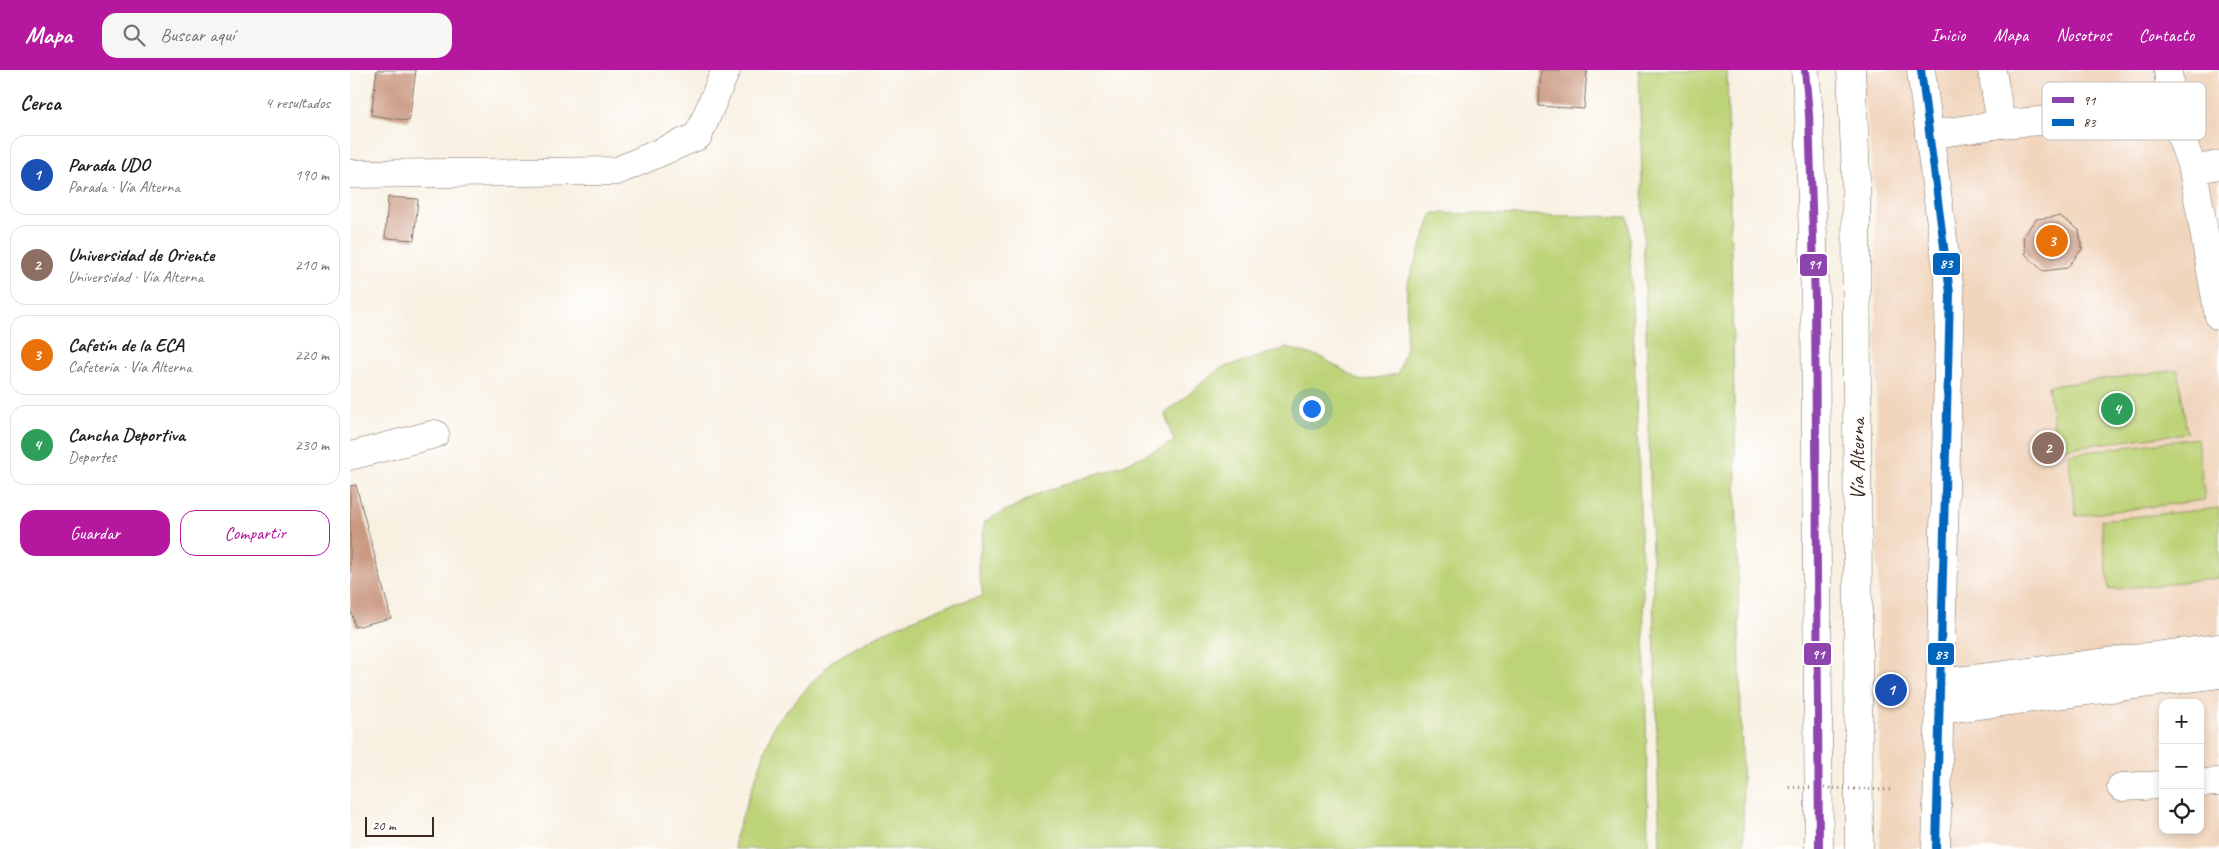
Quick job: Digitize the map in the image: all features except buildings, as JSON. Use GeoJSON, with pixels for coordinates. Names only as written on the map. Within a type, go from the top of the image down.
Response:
{"type":"FeatureCollection","features":[{"type":"Feature","properties":{"kind":"main road"},"geometry":{"type":"LineString","coordinates":[[350,174],[616,171],[698,136],[726,70]]}},
{"type":"Feature","properties":{"kind":"main road","name":"Vía Alterna"},"geometry":{"type":"LineString","coordinates":[[1805,70],[1809,114],[1815,301],[1819,849]]}},
{"type":"Feature","properties":{"kind":"main road","name":"Vía Alterna"},"geometry":{"type":"LineString","coordinates":[[1851,70],[1856,173],[1859,849]]}},
{"type":"Feature","properties":{"kind":"main road"},"geometry":{"type":"LineString","coordinates":[[1921,70],[1950,293],[1936,849]]}},
{"type":"Feature","properties":{"kind":"main road"},"geometry":{"type":"LineString","coordinates":[[1992,70],[2001,124]]}},
{"type":"Feature","properties":{"kind":"main road"},"geometry":{"type":"LineString","coordinates":[[1929,135],[2001,124],[2042,121]]}},
{"type":"Feature","properties":{"kind":"main road"},"geometry":{"type":"LineString","coordinates":[[2189,140],[2206,167],[2219,316]]}},
{"type":"Feature","properties":{"kind":"main road"},"geometry":{"type":"LineString","coordinates":[[350,456],[435,434]]}},
{"type":"Feature","properties":{"kind":"main road"},"geometry":{"type":"LineString","coordinates":[[1941,683],[2219,648]]}},
{"type":"Feature","properties":{"kind":"main road"},"geometry":{"type":"LineString","coordinates":[[1939,710],[2219,674]]}},
{"type":"Feature","properties":{"kind":"main road"},"geometry":{"type":"LineString","coordinates":[[2204,783],[2219,782]]}},
{"type":"Feature","properties":{"kind":"main road"},"geometry":{"type":"LineString","coordinates":[[2121,787],[2159,785]]}},
{"type":"Feature","properties":{"kind":"path"},"geometry":{"type":"LineString","coordinates":[[1789,787],[1891,790]]}},
{"type":"Feature","properties":{"kind":"shaded area"},"geometry":{"type":"Polygon","coordinates":[[[1861,70],[2219,70],[2219,849],[1880,849],[1875,194],[1861,70]]]}},
{"type":"Feature","properties":{"kind":"green space"},"geometry":{"type":"Polygon","coordinates":[[[1639,70],[1727,70],[1744,849],[1660,849],[1639,70]]]}},
{"type":"Feature","properties":{"kind":"green space"},"geometry":{"type":"Polygon","coordinates":[[[1433,213],[1628,217],[1641,533],[1648,849],[735,849],[735,837],[775,723],[832,661],[888,630],[943,607],[983,596],[978,566],[985,521],[1043,492],[1123,465],[1174,442],[1165,414],[1219,369],[1286,348],[1321,357],[1361,381],[1398,374],[1406,347],[1407,285],[1433,213]]]}},
{"type":"Feature","properties":{"kind":"green space"},"geometry":{"type":"Polygon","coordinates":[[[2178,370],[2187,433],[2057,449],[2048,386],[2178,370]]]}},
{"type":"Feature","properties":{"kind":"green space"},"geometry":{"type":"Polygon","coordinates":[[[2197,438],[2205,500],[2076,516],[2068,454],[2197,438]]]}},
{"type":"Feature","properties":{"kind":"green space"},"geometry":{"type":"Polygon","coordinates":[[[2219,508],[2219,578],[2109,590],[2101,520],[2219,508]]]}},
{"type":"Feature","properties":{"kind":"transit line","name":"91"},"geometry":{"type":"LineString","coordinates":[[1805,70],[1809,114],[1815,301],[1819,849]]}},
{"type":"Feature","properties":{"kind":"transit line","name":"83"},"geometry":{"type":"LineString","coordinates":[[1921,70],[1950,293],[1936,849]]}},
{"type":"Feature","properties":{"kind":"place","name":"Cafetín de la ECA"},"geometry":{"type":"Point","coordinates":[2052,241]}},
{"type":"Feature","properties":{"kind":"place","name":"Cancha Deportiva"},"geometry":{"type":"Point","coordinates":[2117,409]}},
{"type":"Feature","properties":{"kind":"place","name":"Universidad de Oriente"},"geometry":{"type":"Point","coordinates":[2048,448]}},
{"type":"Feature","properties":{"kind":"place","name":"Parada UDO"},"geometry":{"type":"Point","coordinates":[1891,690]}}]}
